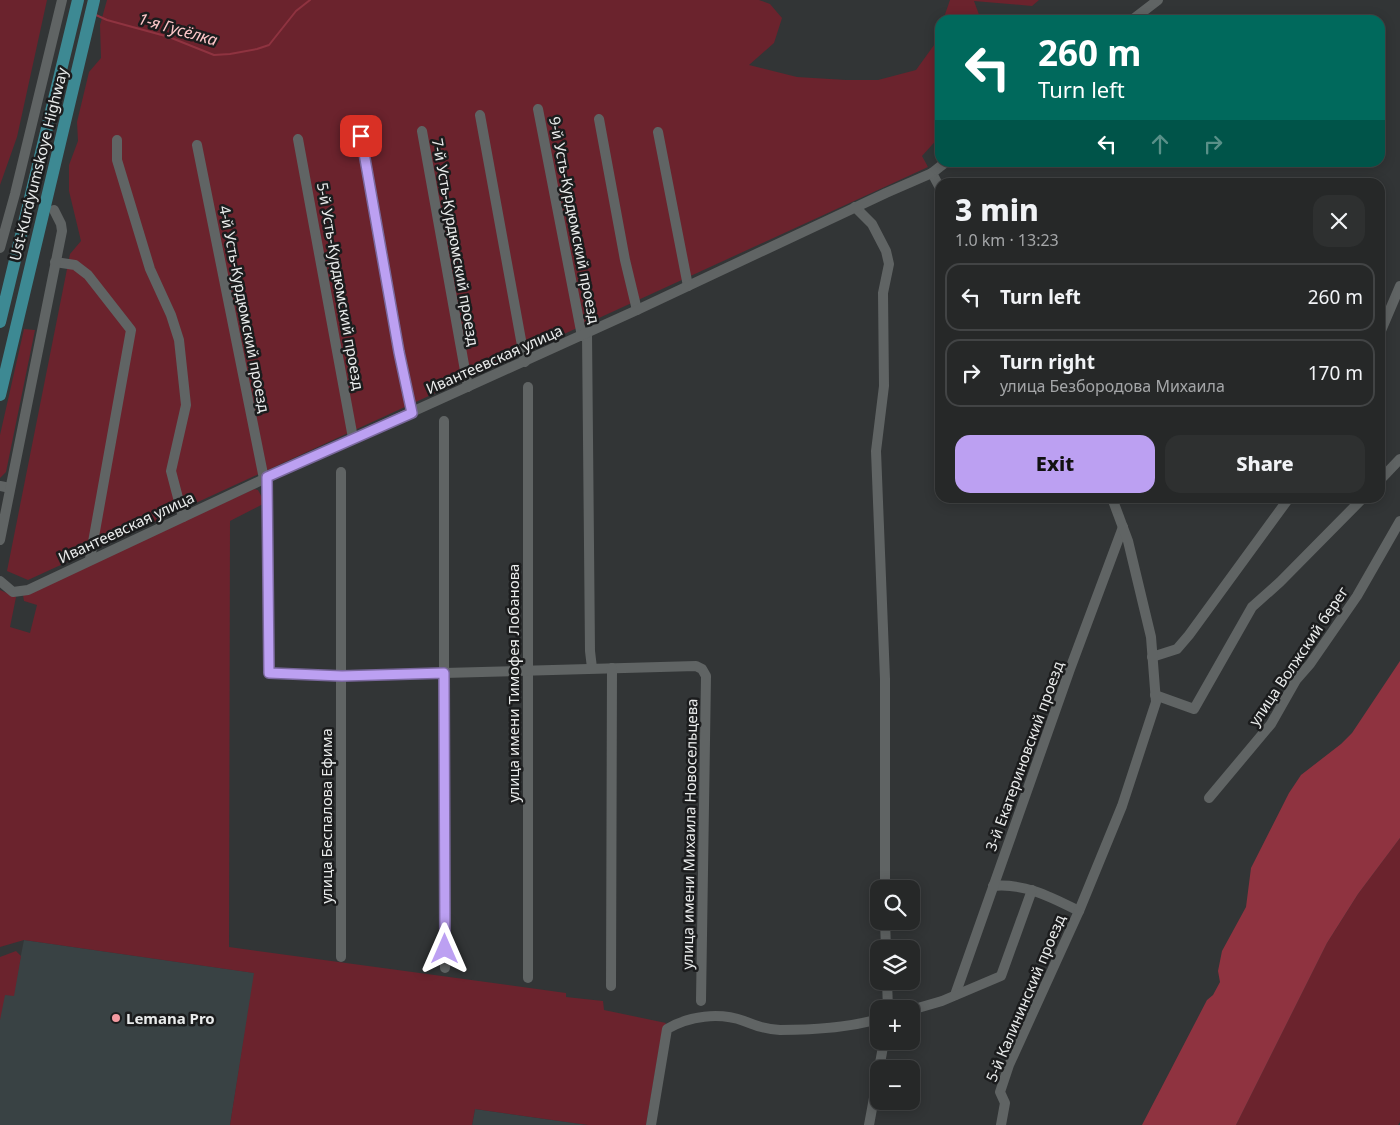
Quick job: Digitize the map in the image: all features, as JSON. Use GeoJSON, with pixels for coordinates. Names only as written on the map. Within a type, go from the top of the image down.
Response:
{"type":"FeatureCollection","features":[{"type":"Feature","properties":{"kind":"main road","name":"Ust-Kurdyumskoye Highway"},"geometry":{"type":"LineString","coordinates":[[0,322],[78,0]]}},
{"type":"Feature","properties":{"kind":"main road","name":"Ust-Kurdyumskoye Highway"},"geometry":{"type":"LineString","coordinates":[[0,395],[94,0]]}},
{"type":"Feature","properties":{"kind":"street"},"geometry":{"type":"LineString","coordinates":[[0,248],[4,219],[19,195],[62,0]]}},
{"type":"Feature","properties":{"kind":"street"},"geometry":{"type":"LineString","coordinates":[[1138,15],[1158,0]]}},
{"type":"Feature","properties":{"kind":"street","name":"9-й Усть-Курдюмский проезд"},"geometry":{"type":"LineString","coordinates":[[538,109],[585,334],[590,651],[592,668]]}},
{"type":"Feature","properties":{"kind":"street"},"geometry":{"type":"LineString","coordinates":[[480,115],[524,362]]}},
{"type":"Feature","properties":{"kind":"street"},"geometry":{"type":"LineString","coordinates":[[599,119],[625,260],[637,310]]}},
{"type":"Feature","properties":{"kind":"street","name":"7-й Усть-Курдюмский проезд"},"geometry":{"type":"LineString","coordinates":[[422,130],[468,387]]}},
{"type":"Feature","properties":{"kind":"street"},"geometry":{"type":"LineString","coordinates":[[658,132],[688,286]]}},
{"type":"Feature","properties":{"kind":"street"},"geometry":{"type":"LineString","coordinates":[[361,136],[399,352],[412,413]]}},
{"type":"Feature","properties":{"kind":"street","name":"5-й Усть-Курдюмский проезд"},"geometry":{"type":"LineString","coordinates":[[298,139],[353,438]]}},
{"type":"Feature","properties":{"kind":"street"},"geometry":{"type":"LineString","coordinates":[[117,140],[117,160],[148,261],[179,340],[186,405],[171,471],[184,517]]}},
{"type":"Feature","properties":{"kind":"street","name":"4-й Усть-Курдюмский проезд"},"geometry":{"type":"LineString","coordinates":[[197,145],[266,478],[269,673],[342,676]]}},
{"type":"Feature","properties":{"kind":"street","name":"Ивантеевская улица"},"geometry":{"type":"LineString","coordinates":[[0,581],[13,592],[28,590],[90,559],[353,438],[637,310],[855,207],[932,173],[940,167]]}},
{"type":"Feature","properties":{"kind":"street"},"geometry":{"type":"LineString","coordinates":[[932,173],[935,179]]}},
{"type":"Feature","properties":{"kind":"street"},"geometry":{"type":"LineString","coordinates":[[855,207],[872,224],[889,264],[883,293],[884,386],[876,451],[885,680],[885,880]]}},
{"type":"Feature","properties":{"kind":"street"},"geometry":{"type":"LineString","coordinates":[[0,540],[5,487],[62,231],[61,224],[54,210]]}},
{"type":"Feature","properties":{"kind":"street"},"geometry":{"type":"LineString","coordinates":[[55,262],[74,265],[88,275],[131,330],[90,559]]}},
{"type":"Feature","properties":{"kind":"street"},"geometry":{"type":"LineString","coordinates":[[1385,322],[1400,286]]}},
{"type":"Feature","properties":{"kind":"street","name":"улица имени Тимофея Лобанова"},"geometry":{"type":"LineString","coordinates":[[528,387],[528,978]]}},
{"type":"Feature","properties":{"kind":"street"},"geometry":{"type":"LineString","coordinates":[[444,421],[445,968]]}},
{"type":"Feature","properties":{"kind":"street"},"geometry":{"type":"LineString","coordinates":[[1385,475],[1400,459]]}},
{"type":"Feature","properties":{"kind":"street","name":"улица Беспалова Ефима"},"geometry":{"type":"LineString","coordinates":[[341,957],[342,472]]}},
{"type":"Feature","properties":{"kind":"street","name":"5-й Калининский проезд"},"geometry":{"type":"LineString","coordinates":[[1001,1125],[1005,1103],[1000,1092],[1009,1065],[1079,910],[1122,806],[1156,702],[1151,637],[1123,527],[1114,503]]}},
{"type":"Feature","properties":{"kind":"street"},"geometry":{"type":"LineString","coordinates":[[1152,657],[1177,649],[1285,503]]}},
{"type":"Feature","properties":{"kind":"street"},"geometry":{"type":"LineString","coordinates":[[1155,695],[1194,709],[1252,606],[1280,582],[1358,503]]}},
{"type":"Feature","properties":{"kind":"street","name":"улица Волжский берег"},"geometry":{"type":"LineString","coordinates":[[1208,798],[1271,724],[1296,680],[1310,664],[1357,596],[1400,521]]}},
{"type":"Feature","properties":{"kind":"street","name":"3-й Екатериновский проезд"},"geometry":{"type":"LineString","coordinates":[[955,995],[1123,527]]}},
{"type":"Feature","properties":{"kind":"street","name":"улица имени Михаила Новосельцева"},"geometry":{"type":"LineString","coordinates":[[612,668],[696,666],[702,669],[706,676],[702,1001]]}},
{"type":"Feature","properties":{"kind":"street"},"geometry":{"type":"LineString","coordinates":[[342,676],[528,672],[612,668],[610,986]]}},
{"type":"Feature","properties":{"kind":"street"},"geometry":{"type":"LineString","coordinates":[[994,886],[1008,885],[1032,890],[1079,910]]}},
{"type":"Feature","properties":{"kind":"street"},"geometry":{"type":"LineString","coordinates":[[920,1007],[1001,976],[1032,890]]}},
{"type":"Feature","properties":{"kind":"street"},"geometry":{"type":"LineString","coordinates":[[651,1125],[667,1029],[682,1020],[718,1016],[746,1022],[752,1026],[780,1030],[846,1027],[870,1021]]}},
{"type":"Feature","properties":{"kind":"street"},"geometry":{"type":"LineString","coordinates":[[869,1125],[872,1110]]}},
{"type":"Feature","properties":{"kind":"shaded area"},"geometry":{"type":"Polygon","coordinates":[[[0,0],[47,0],[17,137],[0,185],[0,0]]]}},
{"type":"Feature","properties":{"kind":"shaded area"},"geometry":{"type":"Polygon","coordinates":[[[107,0],[759,0],[770,4],[782,18],[774,43],[749,65],[797,77],[878,80],[916,70],[935,44],[935,142],[922,156],[928,167],[28,580],[7,571],[70,254],[81,241],[69,191],[69,165],[78,141],[77,122],[89,72],[101,58],[100,25],[107,0]]]}},
{"type":"Feature","properties":{"kind":"shaded area"},"geometry":{"type":"Polygon","coordinates":[[[950,0],[1039,0],[1032,6],[974,1],[979,15],[945,15],[950,0]]]}},
{"type":"Feature","properties":{"kind":"shaded area"},"geometry":{"type":"Polygon","coordinates":[[[24,329],[35,330],[6,472],[0,478],[0,435],[24,329]]]}},
{"type":"Feature","properties":{"kind":"shaded area"},"geometry":{"type":"Polygon","coordinates":[[[254,489],[258,490],[265,503],[230,521],[229,947],[566,993],[566,997],[603,1001],[604,1010],[666,1023],[662,1032],[646,1125],[588,1125],[475,1109],[472,1125],[230,1125],[254,973],[24,940],[0,947],[0,590],[16,597],[10,627],[30,633],[37,605],[24,601],[23,595],[254,489]]]}},
{"type":"Feature","properties":{"kind":"shaded area"},"geometry":{"type":"Polygon","coordinates":[[[1400,661],[1400,838],[1358,894],[1327,943],[1236,1125],[1142,1125],[1207,1000],[1213,995],[1220,982],[1218,971],[1222,951],[1246,907],[1251,868],[1289,793],[1301,775],[1352,733],[1400,661]]]}},
{"type":"Feature","properties":{"kind":"shaded area"},"geometry":{"type":"Polygon","coordinates":[[[1400,838],[1400,1122],[1398,1125],[1236,1125],[1327,943],[1358,894],[1400,838]]]}},
{"type":"Feature","properties":{"kind":"shaded area"},"geometry":{"type":"Polygon","coordinates":[[[24,940],[255,973],[230,1125],[0,1125],[0,1014],[4,994],[13,995],[24,940]]]}},
{"type":"Feature","properties":{"kind":"shaded area"},"geometry":{"type":"Polygon","coordinates":[[[16,951],[21,956],[14,996],[5,995],[0,1020],[0,957],[16,951]]]}},
{"type":"Feature","properties":{"kind":"shaded area"},"geometry":{"type":"Polygon","coordinates":[[[475,1109],[588,1125],[472,1125],[475,1109]]]}},
{"type":"Feature","properties":{"kind":"waterway","name":"1-я Гусёлка"},"geometry":{"type":"LineString","coordinates":[[96,15],[107,20],[169,37],[214,55],[230,54],[269,45],[296,11],[310,0]]}},
{"type":"Feature","properties":{"kind":"place","name":"Lemana Pro"},"geometry":{"type":"Point","coordinates":[116,1018]}},
{"type":"Feature","properties":{"kind":"route"},"geometry":{"type":"LineString","coordinates":[[361,136],[399,352],[412,413],[267,477],[269,673],[342,676],[444,673],[445,949]]}}]}
